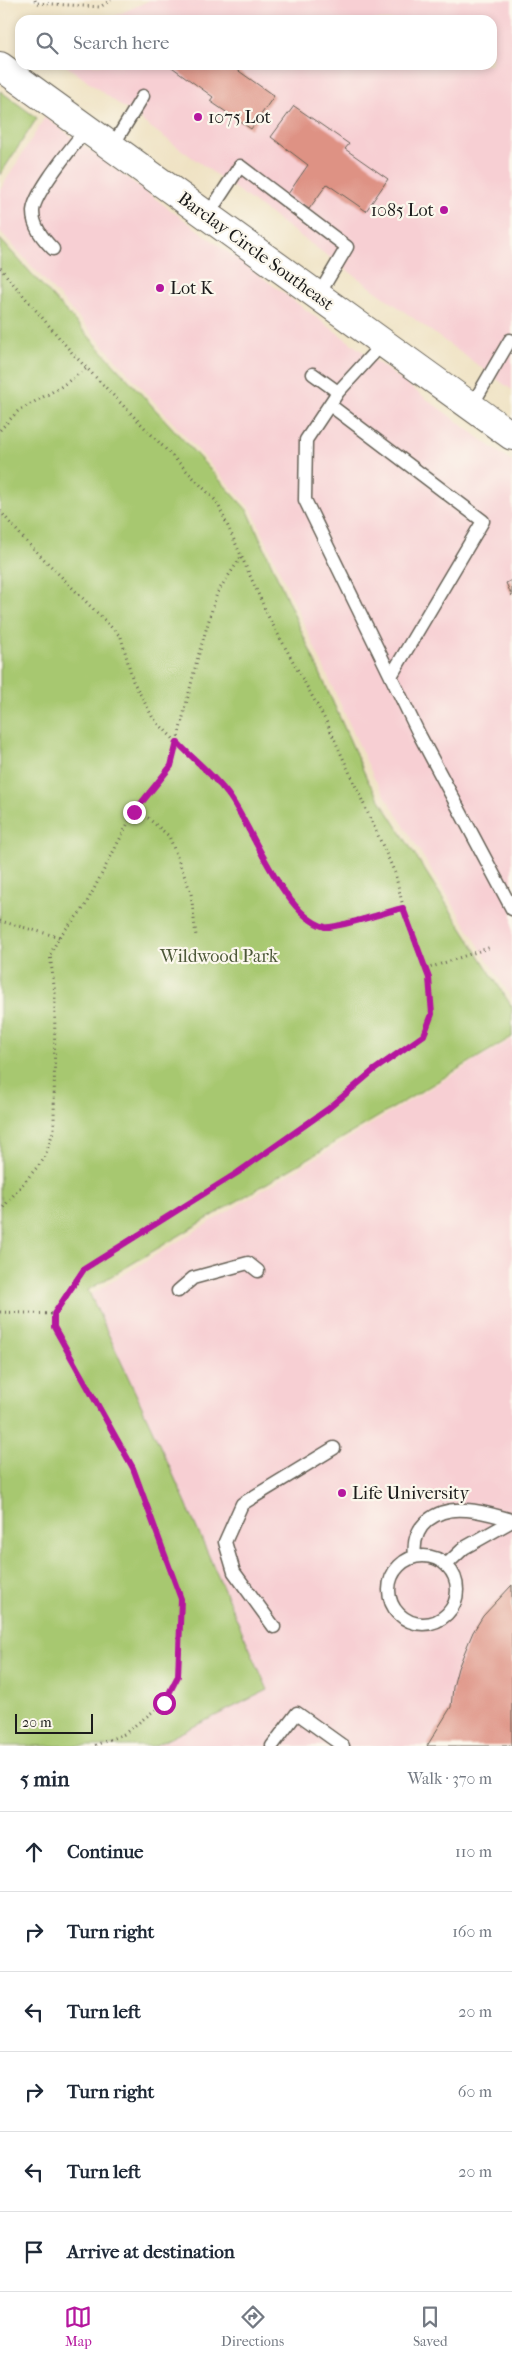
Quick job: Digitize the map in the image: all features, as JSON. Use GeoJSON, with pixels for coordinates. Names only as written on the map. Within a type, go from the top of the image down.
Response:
{"type":"FeatureCollection","features":[{"type":"Feature","properties":{"kind":"street","name":"Barclay Circle Southeast"},"geometry":{"type":"LineString","coordinates":[[0,66],[512,436]]}},
{"type":"Feature","properties":{"kind":"lane"},"geometry":{"type":"LineString","coordinates":[[112,147],[143,96]]}},
{"type":"Feature","properties":{"kind":"lane"},"geometry":{"type":"LineString","coordinates":[[53,249],[38,230],[33,213],[34,204],[46,184],[87,128]]}},
{"type":"Feature","properties":{"kind":"lane"},"geometry":{"type":"LineString","coordinates":[[207,216],[240,166],[347,247],[318,296]]}},
{"type":"Feature","properties":{"kind":"lane"},"geometry":{"type":"LineString","coordinates":[[472,407],[510,340]]}},
{"type":"Feature","properties":{"kind":"lane"},"geometry":{"type":"LineString","coordinates":[[383,343],[338,392],[306,440],[304,500],[440,774],[512,909]]}},
{"type":"Feature","properties":{"kind":"lane"},"geometry":{"type":"LineString","coordinates":[[313,374],[338,392]]}},
{"type":"Feature","properties":{"kind":"lane"},"geometry":{"type":"LineString","coordinates":[[330,405],[483,521],[391,676]]}},
{"type":"Feature","properties":{"kind":"lane"},"geometry":{"type":"LineString","coordinates":[[178,1291],[192,1278],[248,1263],[258,1270]]}},
{"type":"Feature","properties":{"kind":"lane"},"geometry":{"type":"LineString","coordinates":[[274,1627],[234,1572],[225,1542],[242,1504],[334,1448]]}},
{"type":"Feature","properties":{"kind":"lane"},"geometry":{"type":"LineString","coordinates":[[416,1556],[414,1543],[416,1534],[428,1520],[436,1516],[466,1510],[512,1520]]}},
{"type":"Feature","properties":{"kind":"lane"},"geometry":{"type":"LineString","coordinates":[[446,1565],[464,1548],[512,1520]]}},
{"type":"Feature","properties":{"kind":"lane"},"geometry":{"type":"LineString","coordinates":[[416,1556],[437,1558],[454,1574],[457,1585],[457,1596],[453,1607],[446,1616],[436,1622],[424,1625],[402,1618],[394,1609],[388,1588],[391,1577],[397,1568],[416,1556]]}},
{"type":"Feature","properties":{"kind":"lane"},"geometry":{"type":"LineString","coordinates":[[272,1746],[297,1713],[343,1746]]}},
{"type":"Feature","properties":{"kind":"path"},"geometry":{"type":"LineString","coordinates":[[35,0],[36,3],[100,7],[111,0]]}},
{"type":"Feature","properties":{"kind":"path"},"geometry":{"type":"LineString","coordinates":[[0,268],[86,368],[217,502],[269,618],[327,723],[395,873],[403,908],[429,978],[432,1014],[424,1035],[374,1070],[328,1109],[237,1173],[84,1269],[54,1314],[54,1327],[133,1468],[181,1599],[178,1676],[164,1703],[124,1734],[93,1746]]}},
{"type":"Feature","properties":{"kind":"path"},"geometry":{"type":"LineString","coordinates":[[0,430],[18,411],[59,388],[86,368]]}},
{"type":"Feature","properties":{"kind":"path"},"geometry":{"type":"LineString","coordinates":[[0,511],[25,540],[121,637],[133,681],[153,718],[230,797],[263,858],[300,911],[314,923],[328,927],[403,908]]}},
{"type":"Feature","properties":{"kind":"path"},"geometry":{"type":"LineString","coordinates":[[0,1212],[44,1159],[54,1129],[55,993],[50,955],[59,937],[84,908],[134,812],[171,766],[197,660],[217,593],[242,558]]}},
{"type":"Feature","properties":{"kind":"path"},"geometry":{"type":"LineString","coordinates":[[134,812],[148,818],[169,836],[191,893],[196,936]]}},
{"type":"Feature","properties":{"kind":"path"},"geometry":{"type":"LineString","coordinates":[[0,921],[59,937]]}},
{"type":"Feature","properties":{"kind":"path"},"geometry":{"type":"LineString","coordinates":[[426,969],[491,947]]}},
{"type":"Feature","properties":{"kind":"path"},"geometry":{"type":"LineString","coordinates":[[0,1312],[54,1314]]}},
{"type":"Feature","properties":{"kind":"shaded area"},"geometry":{"type":"Polygon","coordinates":[[[150,0],[512,0],[512,390],[72,70],[497,70],[497,15],[117,15],[150,0]]]}},
{"type":"Feature","properties":{"kind":"shaded area"},"geometry":{"type":"Polygon","coordinates":[[[45,117],[512,462],[512,999],[374,778],[252,510],[0,231],[0,190],[45,117]]]}},
{"type":"Feature","properties":{"kind":"shaded area","name":"Life University"},"geometry":{"type":"Polygon","coordinates":[[[512,1039],[512,1746],[142,1746],[85,1298],[512,1039]]]}},
{"type":"Feature","properties":{"kind":"green space"},"geometry":{"type":"Polygon","coordinates":[[[0,91],[37,118],[0,175],[0,91]]]}},
{"type":"Feature","properties":{"kind":"green space","name":"Wildwood Park"},"geometry":{"type":"Polygon","coordinates":[[[0,239],[248,511],[368,781],[512,1007],[512,1037],[88,1290],[172,1472],[268,1690],[154,1746],[0,1746],[0,239]]]}},
{"type":"Feature","properties":{"kind":"building"},"geometry":{"type":"Polygon","coordinates":[[[176,70],[237,70],[274,96],[251,129],[210,101],[213,97],[176,70]]]}},
{"type":"Feature","properties":{"kind":"building"},"geometry":{"type":"Polygon","coordinates":[[[294,106],[349,144],[345,149],[388,179],[366,211],[327,184],[309,209],[288,194],[308,165],[271,137],[294,106]]]}},
{"type":"Feature","properties":{"kind":"building"},"geometry":{"type":"Polygon","coordinates":[[[512,580],[512,596],[506,583],[512,580]]]}},
{"type":"Feature","properties":{"kind":"building"},"geometry":{"type":"Polygon","coordinates":[[[512,1585],[512,1746],[427,1746],[451,1707],[453,1687],[458,1668],[473,1632],[483,1616],[512,1585]]]}},
{"type":"Feature","properties":{"kind":"place","name":"1075 Lot"},"geometry":{"type":"Point","coordinates":[198,117]}},
{"type":"Feature","properties":{"kind":"place","name":"1085 Lot"},"geometry":{"type":"Point","coordinates":[444,210]}},
{"type":"Feature","properties":{"kind":"place","name":"Lot K"},"geometry":{"type":"Point","coordinates":[160,288]}},
{"type":"Feature","properties":{"kind":"place","name":"Life University"},"geometry":{"type":"Point","coordinates":[342,1493]}},
{"type":"Feature","properties":{"kind":"route"},"geometry":{"type":"LineString","coordinates":[[134,812],[171,766],[177,742],[230,797],[263,858],[300,911],[314,923],[328,927],[403,908],[429,978],[432,1014],[424,1035],[374,1070],[328,1109],[237,1173],[84,1269],[54,1314],[54,1327],[133,1468],[181,1599],[178,1676],[164,1703]]}}]}
